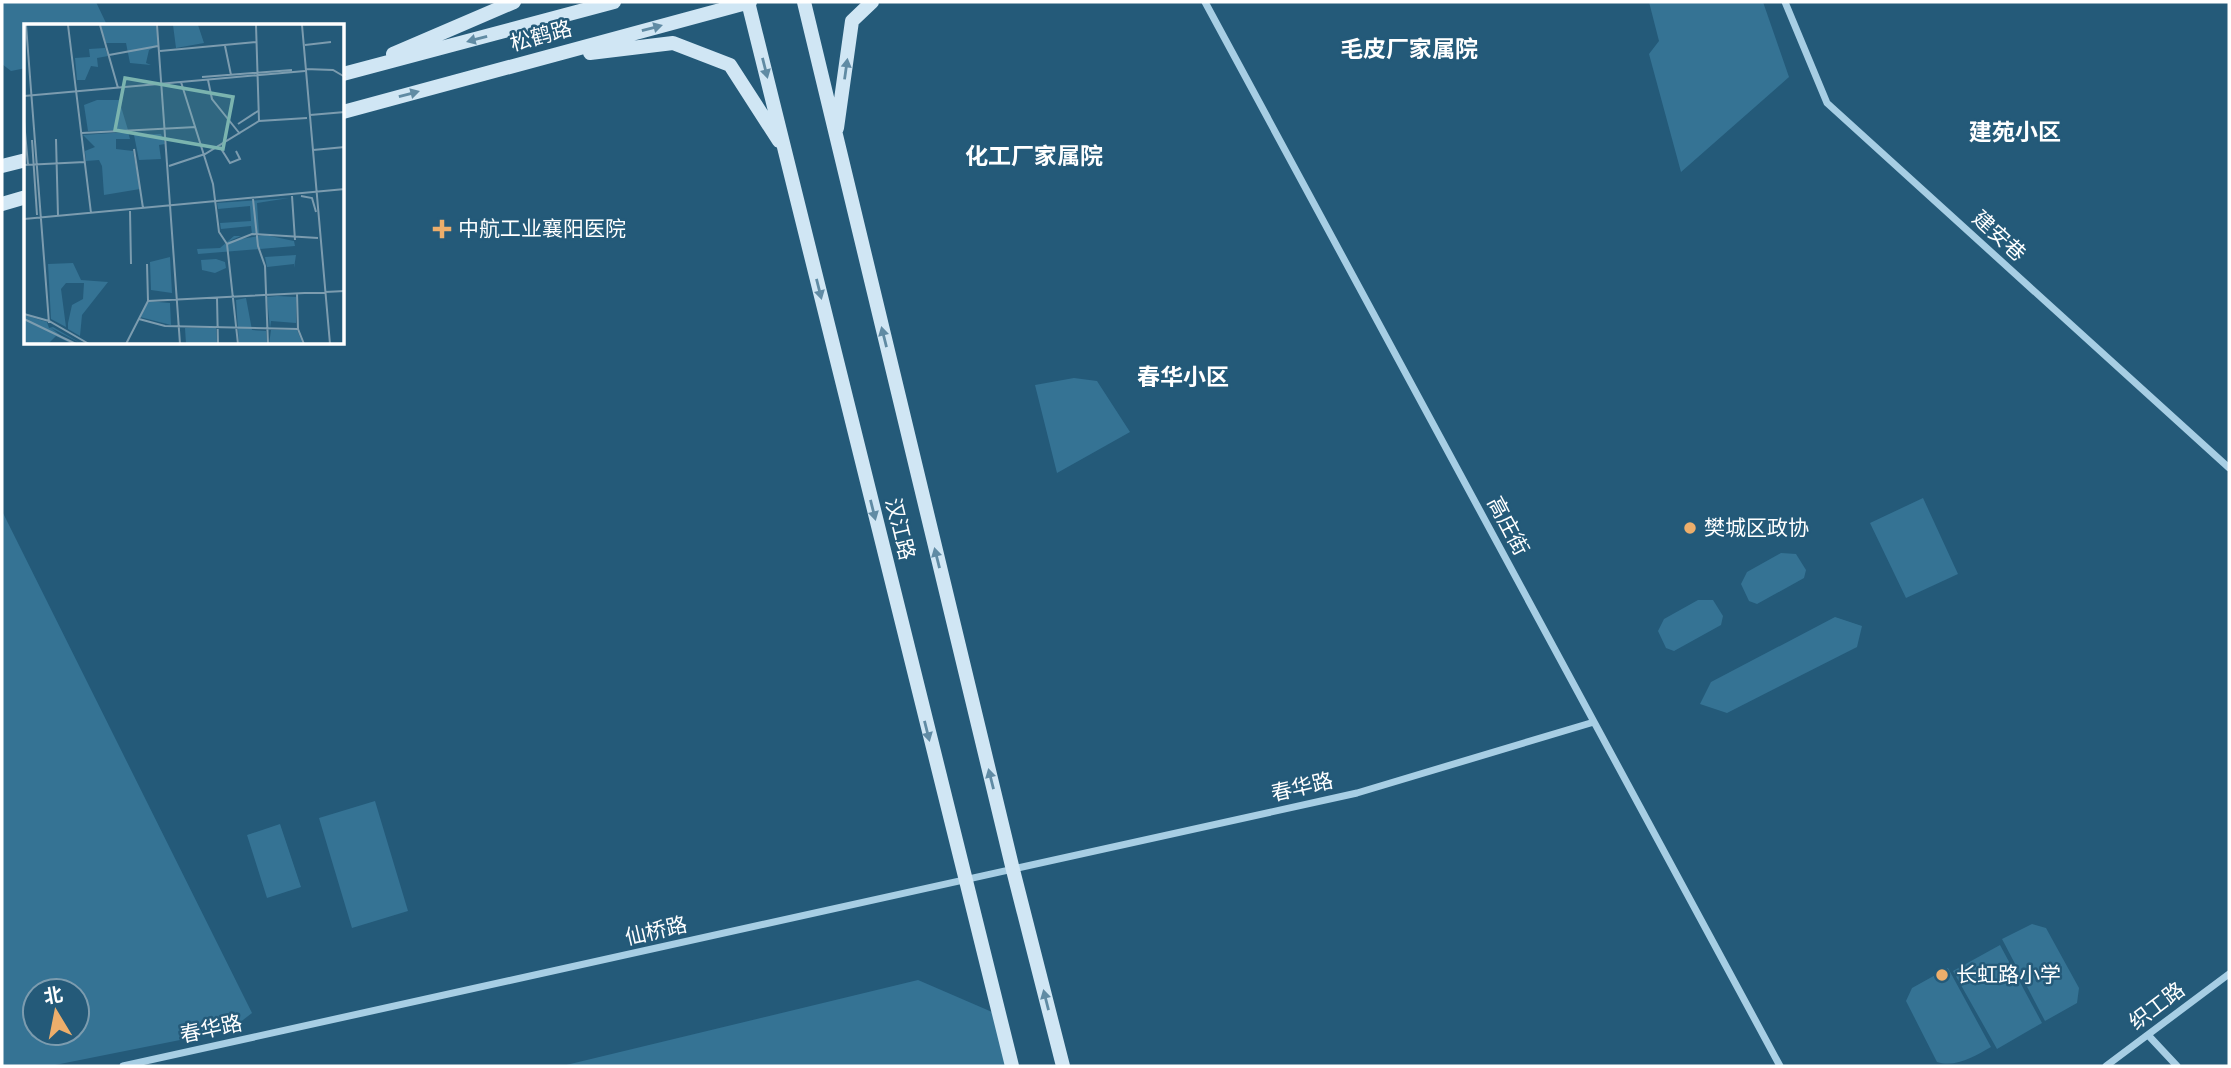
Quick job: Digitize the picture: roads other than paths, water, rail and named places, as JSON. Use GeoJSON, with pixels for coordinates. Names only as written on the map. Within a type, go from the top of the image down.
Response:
{"type":"FeatureCollection","features":[{"type":"Feature","properties":{"kind":"main road"},"geometry":{"type":"LineString","coordinates":[[345,74],[513,2]]}},
{"type":"Feature","properties":{"kind":"main road","name":"松鹤路"},"geometry":{"type":"LineString","coordinates":[[345,74],[614,2]]}},
{"type":"Feature","properties":{"kind":"main road","name":"松鹤路"},"geometry":{"type":"LineString","coordinates":[[345,110],[749,2]]}},
{"type":"Feature","properties":{"kind":"main road","name":"汉江路"},"geometry":{"type":"LineString","coordinates":[[749,2],[964,881],[1012,1066]]}},
{"type":"Feature","properties":{"kind":"main road","name":"汉江路"},"geometry":{"type":"LineString","coordinates":[[804,2],[1013,870],[1063,1066]]}},
{"type":"Feature","properties":{"kind":"main road"},"geometry":{"type":"LineString","coordinates":[[836,136],[852,21],[872,2]]}},
{"type":"Feature","properties":{"kind":"main road"},"geometry":{"type":"LineString","coordinates":[[540,58],[673,43],[730,65],[785,150]]}},
{"type":"Feature","properties":{"kind":"main road"},"geometry":{"type":"LineString","coordinates":[[2,166],[24,160]]}},
{"type":"Feature","properties":{"kind":"main road"},"geometry":{"type":"LineString","coordinates":[[2,204],[24,198]]}},
{"type":"Feature","properties":{"kind":"street","name":"高庄街"},"geometry":{"type":"LineString","coordinates":[[1205,2],[1780,1066]]}},
{"type":"Feature","properties":{"kind":"street","name":"建安巷"},"geometry":{"type":"LineString","coordinates":[[1785,2],[1827,103],[2229,468]]}},
{"type":"Feature","properties":{"kind":"street","name":"春华路"},"geometry":{"type":"LineString","coordinates":[[1013,870],[1357,793],[1594,722]]}},
{"type":"Feature","properties":{"kind":"street","name":"仙桥路"},"geometry":{"type":"LineString","coordinates":[[307,1027],[1013,870]]}},
{"type":"Feature","properties":{"kind":"street","name":"织工路"},"geometry":{"type":"LineString","coordinates":[[2106,1066],[2229,974]]}},
{"type":"Feature","properties":{"kind":"street","name":"春华路"},"geometry":{"type":"LineString","coordinates":[[123,1066],[307,1027]]}},
{"type":"Feature","properties":{"kind":"street"},"geometry":{"type":"LineString","coordinates":[[2148,1035],[2177,1066]]}},
{"type":"Feature","properties":{"kind":"place","name":"中航工业襄阳医院"},"geometry":{"type":"Point","coordinates":[442,229]}},
{"type":"Feature","properties":{"kind":"place","name":"樊城区政协"},"geometry":{"type":"Point","coordinates":[1690,528]}},
{"type":"Feature","properties":{"kind":"place","name":"长虹路小学"},"geometry":{"type":"Point","coordinates":[1942,975]}},
{"type":"Feature","properties":{"kind":"district","name":"毛皮厂家属院"},"geometry":{"type":"Point","coordinates":[1409,49]}},
{"type":"Feature","properties":{"kind":"district","name":"建苑小区"},"geometry":{"type":"Point","coordinates":[2015,132]}},
{"type":"Feature","properties":{"kind":"district","name":"化工厂家属院"},"geometry":{"type":"Point","coordinates":[1034,156]}},
{"type":"Feature","properties":{"kind":"district","name":"春华小区"},"geometry":{"type":"Point","coordinates":[1183,377]}}]}
